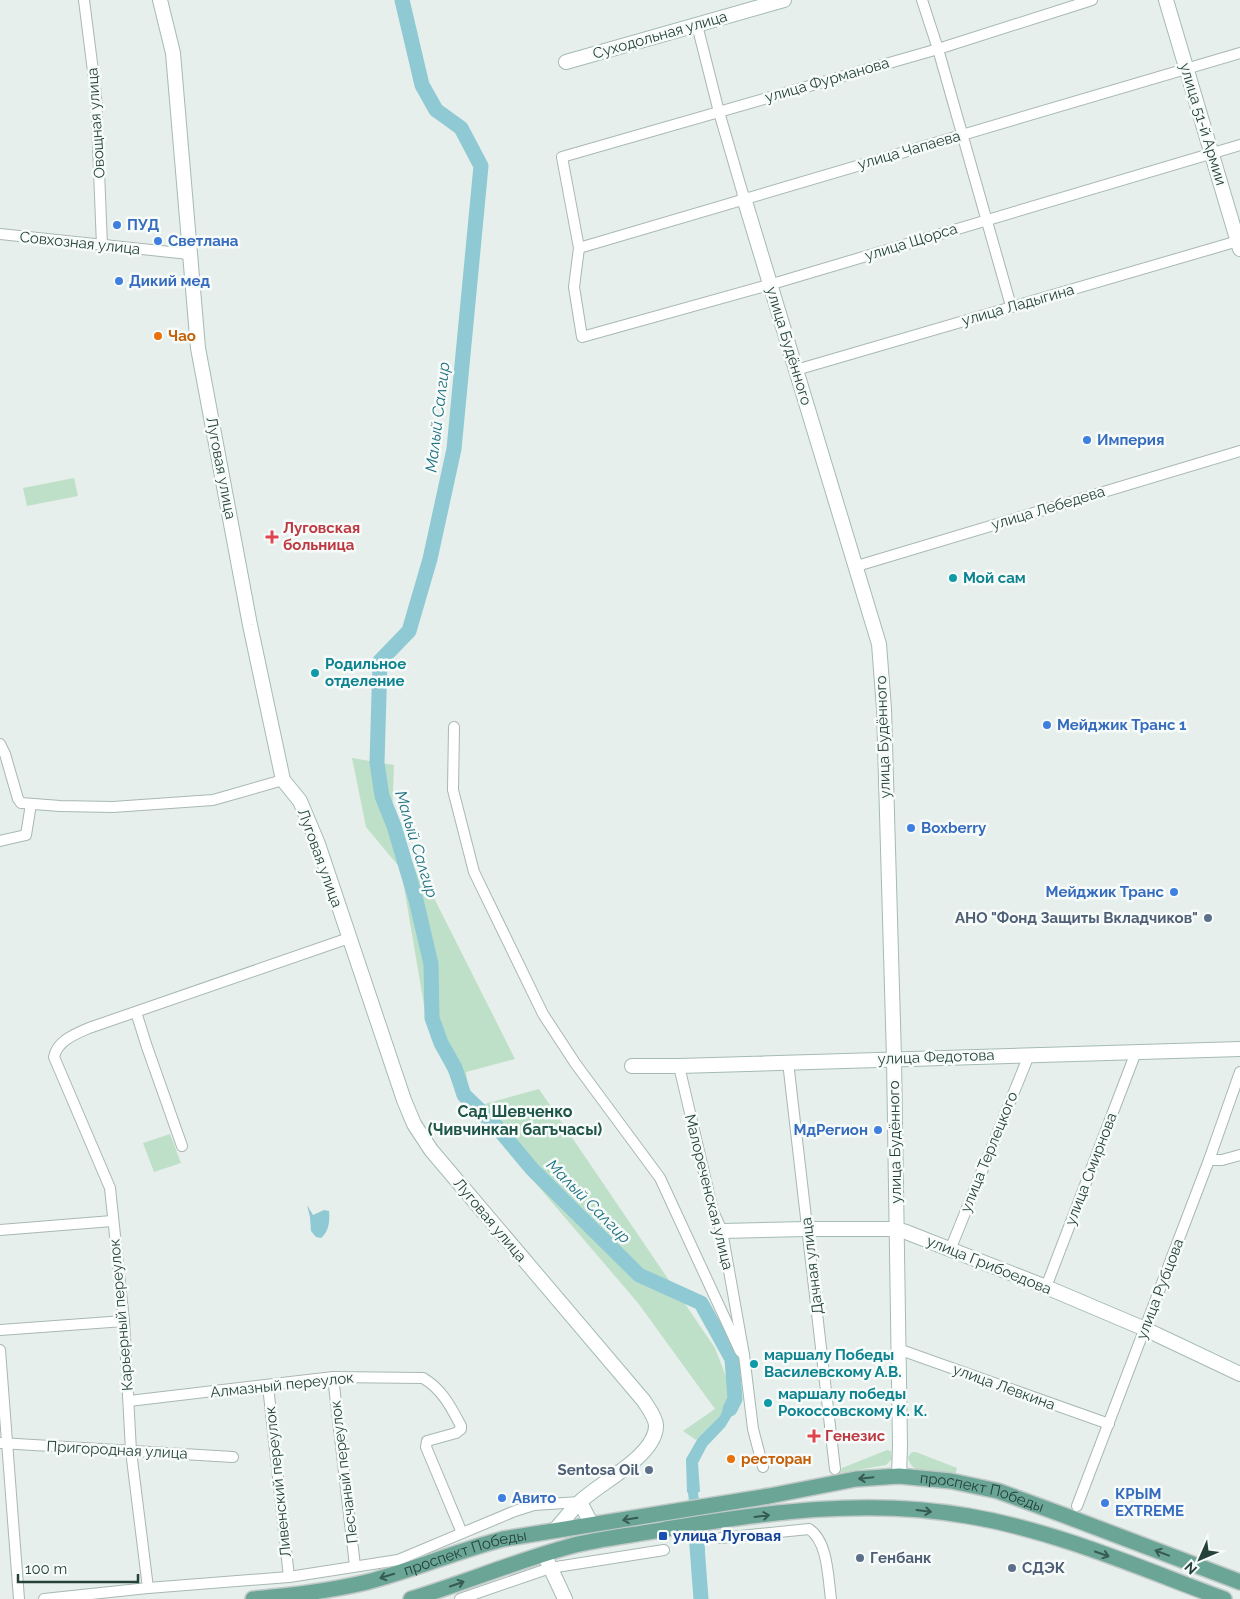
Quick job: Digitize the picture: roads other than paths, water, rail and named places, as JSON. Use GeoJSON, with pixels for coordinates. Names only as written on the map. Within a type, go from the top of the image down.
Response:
{"type":"FeatureCollection","features":[{"type":"Feature","properties":{"kind":"main road","name":"проспект Победы"},"geometry":{"type":"LineString","coordinates":[[254,1599],[309,1594],[352,1585],[389,1576],[473,1547],[503,1539],[712,1505],[856,1479],[899,1476],[951,1480],[1072,1511],[1207,1570],[1240,1582]]}},
{"type":"Feature","properties":{"kind":"main road","name":"проспект Победы"},"geometry":{"type":"LineString","coordinates":[[410,1599],[573,1546],[713,1522],[809,1510],[895,1507],[968,1516],[1056,1538],[1224,1599]]}},
{"type":"Feature","properties":{"kind":"main road"},"geometry":{"type":"LineString","coordinates":[[1056,1538],[1072,1535],[1075,1532],[1076,1528],[1072,1511]]}},
{"type":"Feature","properties":{"kind":"main road"},"geometry":{"type":"LineString","coordinates":[[1200,1590],[1192,1576],[1196,1572],[1207,1570]]}},
{"type":"Feature","properties":{"kind":"street","name":"Овощная улица"},"geometry":{"type":"LineString","coordinates":[[84,0],[96,95],[102,246]]}},
{"type":"Feature","properties":{"kind":"street","name":"Луговая улица"},"geometry":{"type":"LineString","coordinates":[[160,0],[173,53],[198,348],[250,625],[283,780],[300,802],[318,844],[406,1106],[422,1137],[484,1214],[644,1400],[656,1425],[651,1441],[643,1452],[618,1474],[599,1486],[580,1502],[555,1530]]}},
{"type":"Feature","properties":{"kind":"street","name":"Суходольная улица"},"geometry":{"type":"LineString","coordinates":[[566,62],[784,0]]}},
{"type":"Feature","properties":{"kind":"street"},"geometry":{"type":"LineString","coordinates":[[922,0],[938,49],[1011,306]]}},
{"type":"Feature","properties":{"kind":"street","name":"улица Фурманова"},"geometry":{"type":"LineString","coordinates":[[579,248],[562,157],[938,49],[1092,0]]}},
{"type":"Feature","properties":{"kind":"street","name":"улица 51-й Армии"},"geometry":{"type":"LineString","coordinates":[[1166,0],[1239,243]]}},
{"type":"Feature","properties":{"kind":"street","name":"улица Будённого"},"geometry":{"type":"LineString","coordinates":[[697,25],[719,112],[744,198],[879,644],[884,709],[894,1058],[899,1476]]}},
{"type":"Feature","properties":{"kind":"street","name":"улица Чапаева"},"geometry":{"type":"LineString","coordinates":[[579,248],[1240,53]]}},
{"type":"Feature","properties":{"kind":"street","name":"улица Щорса"},"geometry":{"type":"LineString","coordinates":[[579,248],[574,287],[582,337],[770,284],[1240,145]]}},
{"type":"Feature","properties":{"kind":"street","name":"Совхозная улица"},"geometry":{"type":"LineString","coordinates":[[0,234],[189,254]]}},
{"type":"Feature","properties":{"kind":"street","name":"улица Ладыгина"},"geometry":{"type":"LineString","coordinates":[[796,370],[1011,306],[1239,243]]}},
{"type":"Feature","properties":{"kind":"street","name":"улица Лебедева"},"geometry":{"type":"LineString","coordinates":[[856,566],[1240,450]]}},
{"type":"Feature","properties":{"kind":"street"},"geometry":{"type":"LineString","coordinates":[[454,727],[453,790],[474,872],[543,1014],[575,1063],[660,1178],[740,1351],[744,1355]]}},
{"type":"Feature","properties":{"kind":"street"},"geometry":{"type":"LineString","coordinates":[[0,744],[5,754],[18,799],[22,803],[113,807],[213,800],[283,780]]}},
{"type":"Feature","properties":{"kind":"street"},"geometry":{"type":"LineString","coordinates":[[0,841],[26,835],[31,804]]}},
{"type":"Feature","properties":{"kind":"street"},"geometry":{"type":"LineString","coordinates":[[182,1146],[136,1012],[349,938]]}},
{"type":"Feature","properties":{"kind":"street","name":"Карьерный переулок"},"geometry":{"type":"LineString","coordinates":[[136,1012],[80,1032],[61,1043],[54,1057],[110,1188],[124,1321],[131,1451],[148,1588]]}},
{"type":"Feature","properties":{"kind":"street","name":"улица Федотова"},"geometry":{"type":"LineString","coordinates":[[632,1066],[1240,1048]]}},
{"type":"Feature","properties":{"kind":"street","name":"улица Смирнова"},"geometry":{"type":"LineString","coordinates":[[1046,1287],[1136,1052]]}},
{"type":"Feature","properties":{"kind":"street","name":"улица Терлецкого"},"geometry":{"type":"LineString","coordinates":[[950,1250],[1029,1055]]}},
{"type":"Feature","properties":{"kind":"street","name":"Дачная улица"},"geometry":{"type":"LineString","coordinates":[[788,1062],[835,1469]]}},
{"type":"Feature","properties":{"kind":"street","name":"Малореченская улица"},"geometry":{"type":"LineString","coordinates":[[679,1066],[713,1211],[722,1232],[744,1355],[753,1429],[763,1467]]}},
{"type":"Feature","properties":{"kind":"street","name":"улица Рубцова"},"geometry":{"type":"LineString","coordinates":[[1072,1511],[1109,1424],[1145,1330],[1240,1072]]}},
{"type":"Feature","properties":{"kind":"street"},"geometry":{"type":"LineString","coordinates":[[1209,1160],[1222,1160],[1240,1155]]}},
{"type":"Feature","properties":{"kind":"street"},"geometry":{"type":"LineString","coordinates":[[0,1230],[112,1221]]}},
{"type":"Feature","properties":{"kind":"street","name":"улица Грибоедова"},"geometry":{"type":"LineString","coordinates":[[722,1232],[808,1229],[896,1229],[1046,1287],[1240,1374]]}},
{"type":"Feature","properties":{"kind":"street"},"geometry":{"type":"LineString","coordinates":[[0,1330],[124,1321]]}},
{"type":"Feature","properties":{"kind":"street","name":"улица Левкина"},"geometry":{"type":"LineString","coordinates":[[898,1349],[1109,1424]]}},
{"type":"Feature","properties":{"kind":"street"},"geometry":{"type":"LineString","coordinates":[[0,1350],[5,1482],[19,1599]]}},
{"type":"Feature","properties":{"kind":"street","name":"Алмазный переулок"},"geometry":{"type":"LineString","coordinates":[[128,1401],[333,1378],[423,1378],[435,1384],[462,1426],[456,1433],[427,1441],[426,1447],[462,1533]]}},
{"type":"Feature","properties":{"kind":"street","name":"Песчаный переулок"},"geometry":{"type":"LineString","coordinates":[[333,1378],[355,1566]]}},
{"type":"Feature","properties":{"kind":"street","name":"Ливенский переулок"},"geometry":{"type":"LineString","coordinates":[[268,1386],[289,1578]]}},
{"type":"Feature","properties":{"kind":"street","name":"Пригородная улица"},"geometry":{"type":"LineString","coordinates":[[4,1444],[233,1457]]}},
{"type":"Feature","properties":{"kind":"street"},"geometry":{"type":"LineString","coordinates":[[44,1599],[148,1588],[289,1578],[398,1560],[515,1511],[534,1505],[580,1502],[592,1525]]}},
{"type":"Feature","properties":{"kind":"street"},"geometry":{"type":"LineString","coordinates":[[721,1538],[809,1528],[817,1534],[822,1545],[831,1599]]}},
{"type":"Feature","properties":{"kind":"street"},"geometry":{"type":"LineString","coordinates":[[460,1599],[550,1568],[664,1550]]}},
{"type":"Feature","properties":{"kind":"street"},"geometry":{"type":"LineString","coordinates":[[544,1554],[565,1599]]}},
{"type":"Feature","properties":{"kind":"water"},"geometry":{"type":"Polygon","coordinates":[[[307,1205],[313,1215],[324,1210],[329,1211],[326,1233],[321,1238],[316,1237],[311,1231],[307,1205]]]}},
{"type":"Feature","properties":{"kind":"water"},"geometry":{"type":"Polygon","coordinates":[[[731,1390],[742,1392],[738,1406],[725,1427],[707,1446],[698,1463],[700,1492],[698,1492],[705,1551],[696,1553],[687,1492],[686,1459],[698,1438],[720,1416],[731,1390]]]}},
{"type":"Feature","properties":{"kind":"waterway","name":"Малый Салгир"},"geometry":{"type":"LineString","coordinates":[[402,0],[422,85],[436,110],[461,128],[481,166],[454,449],[430,559],[409,631],[380,661],[377,763],[382,796],[394,826],[416,900],[431,964],[432,1018],[441,1043],[455,1068],[464,1095],[497,1127],[532,1169],[639,1275],[701,1303],[732,1359],[735,1399],[730,1409]]}},
{"type":"Feature","properties":{"kind":"waterway","name":"Малый Салгир"},"geometry":{"type":"LineString","coordinates":[[696,1533],[701,1599]]}},
{"type":"Feature","properties":{"kind":"place","name":"ПУД"},"geometry":{"type":"Point","coordinates":[117,225]}},
{"type":"Feature","properties":{"kind":"place","name":"Светлана"},"geometry":{"type":"Point","coordinates":[158,241]}},
{"type":"Feature","properties":{"kind":"place","name":"Дикий мед"},"geometry":{"type":"Point","coordinates":[119,281]}},
{"type":"Feature","properties":{"kind":"place","name":"Чао"},"geometry":{"type":"Point","coordinates":[158,336]}},
{"type":"Feature","properties":{"kind":"place","name":"Империя"},"geometry":{"type":"Point","coordinates":[1087,440]}},
{"type":"Feature","properties":{"kind":"place","name":"Луговская больница"},"geometry":{"type":"Point","coordinates":[272,537]}},
{"type":"Feature","properties":{"kind":"place","name":"Мой сам"},"geometry":{"type":"Point","coordinates":[953,578]}},
{"type":"Feature","properties":{"kind":"place","name":"Родильное отделение"},"geometry":{"type":"Point","coordinates":[315,673]}},
{"type":"Feature","properties":{"kind":"place","name":"Мейджик Транс 1"},"geometry":{"type":"Point","coordinates":[1047,725]}},
{"type":"Feature","properties":{"kind":"place","name":"Boxberry"},"geometry":{"type":"Point","coordinates":[911,828]}},
{"type":"Feature","properties":{"kind":"place","name":"Мейджик Транс"},"geometry":{"type":"Point","coordinates":[1174,892]}},
{"type":"Feature","properties":{"kind":"place","name":"АНО \"Фонд Защиты Вкладчиков\""},"geometry":{"type":"Point","coordinates":[1208,918]}},
{"type":"Feature","properties":{"kind":"place","name":"МдРегион"},"geometry":{"type":"Point","coordinates":[878,1130]}},
{"type":"Feature","properties":{"kind":"place","name":"маршалу Победы Василевскому А.В."},"geometry":{"type":"Point","coordinates":[754,1364]}},
{"type":"Feature","properties":{"kind":"place","name":"маршалу победы Рокоссовскому К. К."},"geometry":{"type":"Point","coordinates":[768,1403]}},
{"type":"Feature","properties":{"kind":"place","name":"Генезис"},"geometry":{"type":"Point","coordinates":[814,1436]}},
{"type":"Feature","properties":{"kind":"place","name":"ресторан"},"geometry":{"type":"Point","coordinates":[731,1459]}},
{"type":"Feature","properties":{"kind":"place","name":"Sentosa Oil"},"geometry":{"type":"Point","coordinates":[649,1470]}},
{"type":"Feature","properties":{"kind":"place","name":"Авито"},"geometry":{"type":"Point","coordinates":[502,1498]}},
{"type":"Feature","properties":{"kind":"place","name":"КРЫМ EXTREME"},"geometry":{"type":"Point","coordinates":[1105,1503]}},
{"type":"Feature","properties":{"kind":"place","name":"улица Луговая"},"geometry":{"type":"Point","coordinates":[663,1536]}},
{"type":"Feature","properties":{"kind":"place","name":"Генбанк"},"geometry":{"type":"Point","coordinates":[860,1558]}},
{"type":"Feature","properties":{"kind":"place","name":"СДЭК"},"geometry":{"type":"Point","coordinates":[1012,1568]}},
{"type":"Feature","properties":{"kind":"district","name":"Сад Шевченко (Чивчинкан багъчасы)"},"geometry":{"type":"Point","coordinates":[515,1120]}}]}
